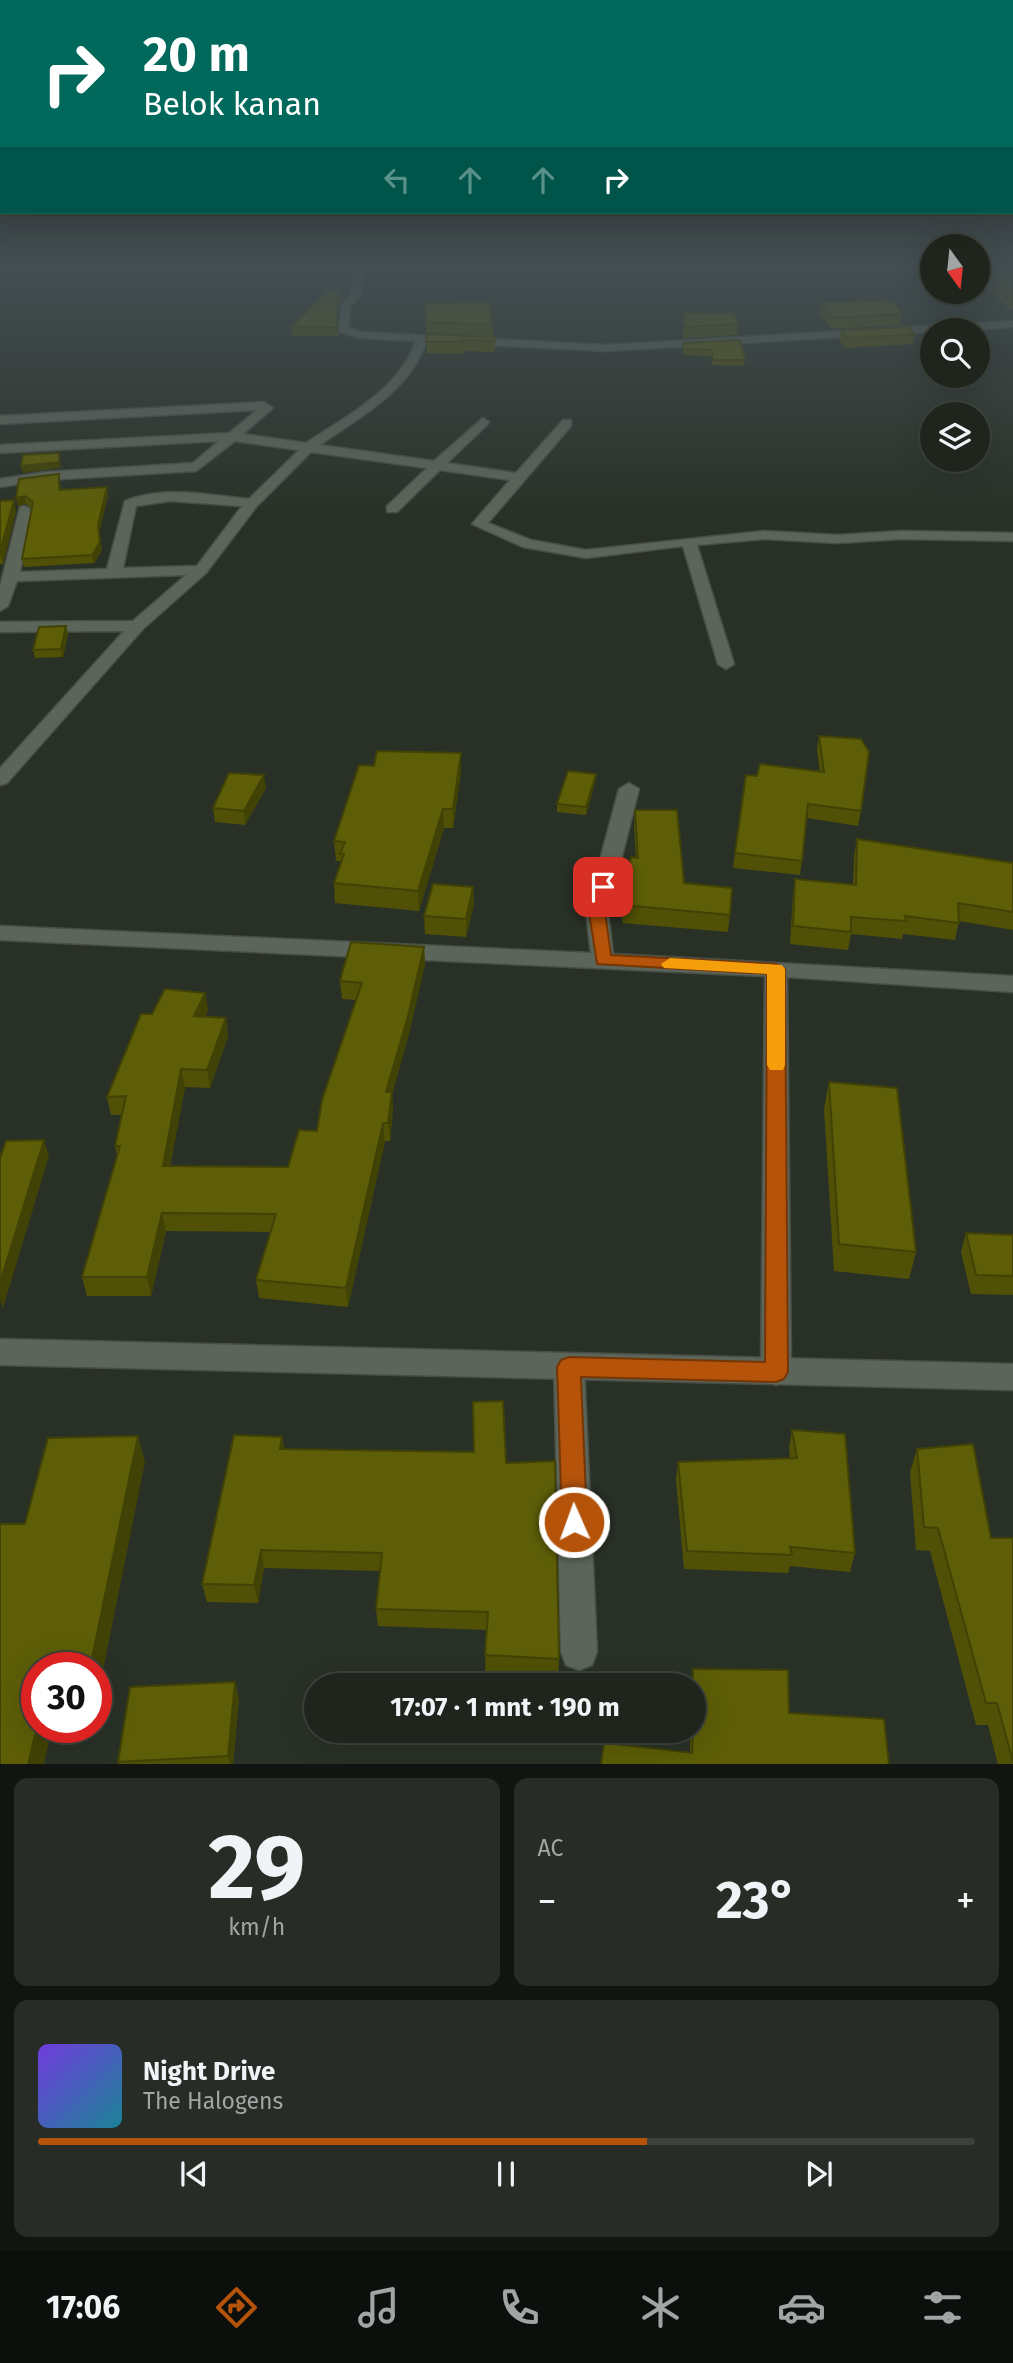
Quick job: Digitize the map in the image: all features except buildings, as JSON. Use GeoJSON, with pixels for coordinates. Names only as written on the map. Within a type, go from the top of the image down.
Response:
{"type":"FeatureCollection","features":[{"type":"Feature","properties":{"kind":"street"},"geometry":{"type":"LineString","coordinates":[[0,779],[136,626],[201,570],[252,503],[298,460],[307,448],[362,411],[403,375],[413,363],[418,350]]}},
{"type":"Feature","properties":{"kind":"street"},"geometry":{"type":"LineString","coordinates":[[0,420],[267,407],[267,410],[234,437],[192,468],[45,476],[0,483]]}},
{"type":"Feature","properties":{"kind":"street"},"geometry":{"type":"LineString","coordinates":[[392,509],[483,422]]}},
{"type":"Feature","properties":{"kind":"street"},"geometry":{"type":"LineString","coordinates":[[567,423],[479,524],[528,544],[586,554],[764,535],[838,539],[901,535],[1013,537]]}},
{"type":"Feature","properties":{"kind":"street"},"geometry":{"type":"LineString","coordinates":[[0,449],[42,444],[234,437],[518,477]]}},
{"type":"Feature","properties":{"kind":"street"},"geometry":{"type":"LineString","coordinates":[[114,573],[130,504],[133,501],[150,496],[252,503]]}},
{"type":"Feature","properties":{"kind":"street"},"geometry":{"type":"LineString","coordinates":[[0,606],[10,577],[25,510]]}},
{"type":"Feature","properties":{"kind":"street"},"geometry":{"type":"LineString","coordinates":[[690,541],[726,664]]}},
{"type":"Feature","properties":{"kind":"street"},"geometry":{"type":"LineString","coordinates":[[10,577],[201,570]]}},
{"type":"Feature","properties":{"kind":"street"},"geometry":{"type":"LineString","coordinates":[[0,626],[136,626]]}},
{"type":"Feature","properties":{"kind":"street"},"geometry":{"type":"LineString","coordinates":[[603,961],[597,912],[629,789]]}},
{"type":"Feature","properties":{"kind":"street"},"geometry":{"type":"LineString","coordinates":[[0,933],[776,969],[1013,984]]}},
{"type":"Feature","properties":{"kind":"street"},"geometry":{"type":"LineString","coordinates":[[776,969],[776,1372]]}},
{"type":"Feature","properties":{"kind":"street"},"geometry":{"type":"LineString","coordinates":[[0,1352],[1013,1377]]}},
{"type":"Feature","properties":{"kind":"street"},"geometry":{"type":"LineString","coordinates":[[569,1367],[579,1652]]}},
{"type":"Feature","properties":{"kind":"slow traffic"},"geometry":{"type":"LineString","coordinates":[[670,964],[776,969],[776,1065]]}},
{"type":"Feature","properties":{"kind":"route"},"geometry":{"type":"LineString","coordinates":[[574,1522],[569,1367],[776,1372],[776,969],[603,961],[597,912],[603,887]]}}]}
